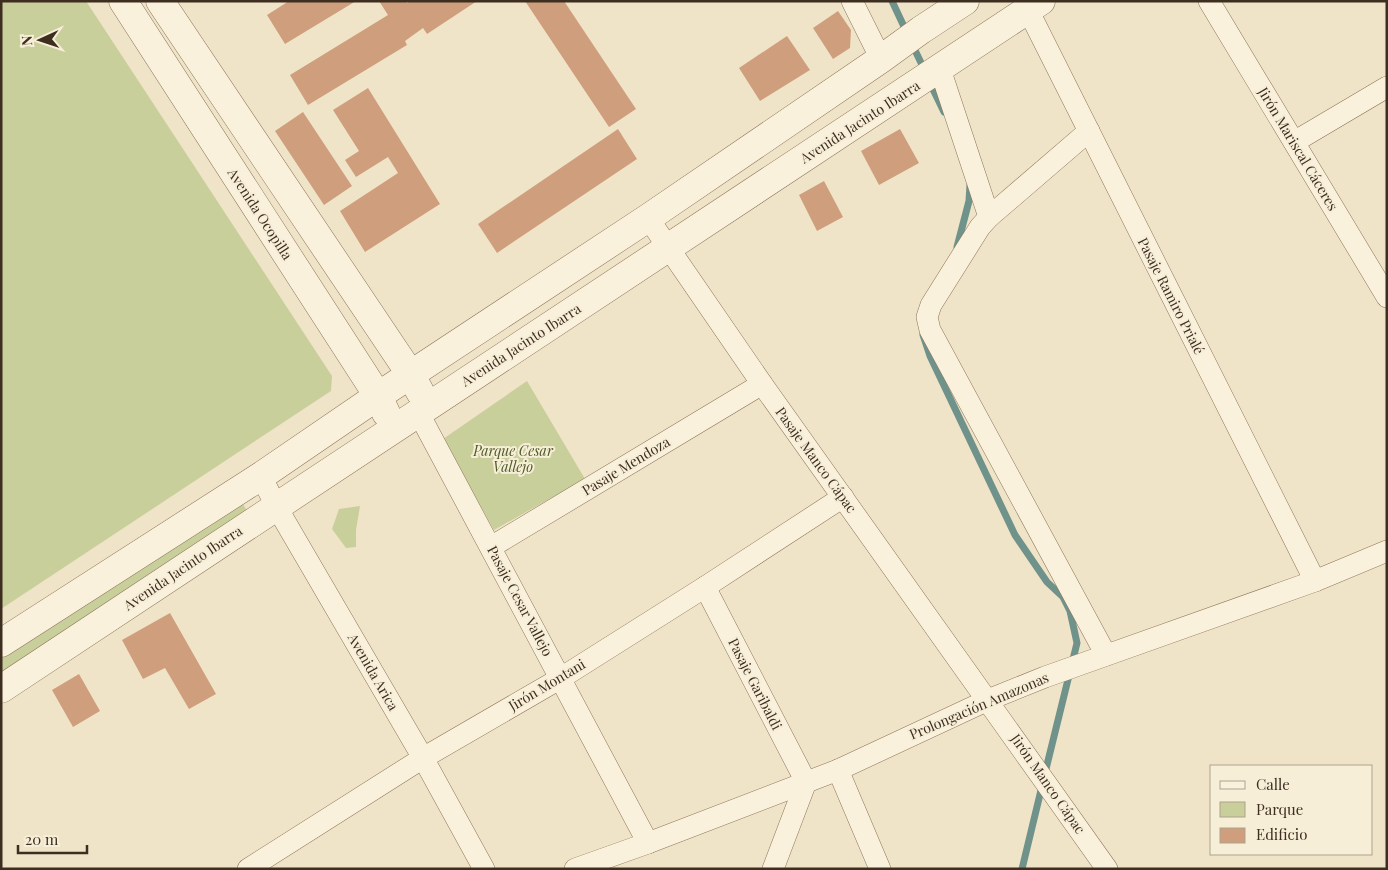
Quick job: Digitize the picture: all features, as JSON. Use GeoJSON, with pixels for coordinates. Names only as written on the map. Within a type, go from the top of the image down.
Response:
{"type":"FeatureCollection","features":[{"type":"Feature","properties":{"kind":"street","name":"Avenida Ocopilla"},"geometry":{"type":"LineString","coordinates":[[122,1],[378,396],[394,428]]}},
{"type":"Feature","properties":{"kind":"street"},"geometry":{"type":"LineString","coordinates":[[160,1],[411,375],[423,409]]}},
{"type":"Feature","properties":{"kind":"street"},"geometry":{"type":"LineString","coordinates":[[852,1],[883,58]]}},
{"type":"Feature","properties":{"kind":"street"},"geometry":{"type":"LineString","coordinates":[[1,643],[261,476],[378,396],[648,218],[965,1]]}},
{"type":"Feature","properties":{"kind":"street","name":"Jirón Mariscal Cáceres"},"geometry":{"type":"LineString","coordinates":[[1209,1],[1387,297]]}},
{"type":"Feature","properties":{"kind":"street","name":"Avenida Jacinto Ibarra"},"geometry":{"type":"LineString","coordinates":[[1,689],[1035,6]]}},
{"type":"Feature","properties":{"kind":"street","name":"Pasaje Ramiro Prialé"},"geometry":{"type":"LineString","coordinates":[[1035,6],[1089,132],[1315,581]]}},
{"type":"Feature","properties":{"kind":"street"},"geometry":{"type":"LineString","coordinates":[[936,72],[989,217]]}},
{"type":"Feature","properties":{"kind":"street"},"geometry":{"type":"LineString","coordinates":[[1294,142],[1387,87]]}},
{"type":"Feature","properties":{"kind":"street"},"geometry":{"type":"LineString","coordinates":[[1089,132],[989,217],[980,227],[931,305],[927,318],[930,330],[1103,656]]}},
{"type":"Feature","properties":{"kind":"street","name":"Pasaje Manco Cápac"},"geometry":{"type":"LineString","coordinates":[[648,218],[762,384],[988,700]]}},
{"type":"Feature","properties":{"kind":"street","name":"Pasaje Mendoza"},"geometry":{"type":"LineString","coordinates":[[491,547],[762,384]]}},
{"type":"Feature","properties":{"kind":"street","name":"Pasaje Cesar Vallejo"},"geometry":{"type":"LineString","coordinates":[[423,409],[491,547],[648,843]]}},
{"type":"Feature","properties":{"kind":"street","name":"Avenida Arica"},"geometry":{"type":"LineString","coordinates":[[261,476],[276,506],[423,758],[484,869]]}},
{"type":"Feature","properties":{"kind":"street","name":"Jirón Montani"},"geometry":{"type":"LineString","coordinates":[[248,869],[423,758],[561,678],[843,497]]}},
{"type":"Feature","properties":{"kind":"street","name":"Prolongación Amazonas"},"geometry":{"type":"LineString","coordinates":[[575,869],[838,770],[988,700],[1045,677],[1315,581],[1387,551]]}},
{"type":"Feature","properties":{"kind":"street","name":"Pasaje Garibaldi"},"geometry":{"type":"LineString","coordinates":[[705,587],[806,782]]}},
{"type":"Feature","properties":{"kind":"street","name":"Jirón Manco Cápac"},"geometry":{"type":"LineString","coordinates":[[988,700],[1107,869]]}},
{"type":"Feature","properties":{"kind":"street"},"geometry":{"type":"LineString","coordinates":[[838,770],[880,869]]}},
{"type":"Feature","properties":{"kind":"street"},"geometry":{"type":"LineString","coordinates":[[773,869],[806,782]]}},
{"type":"Feature","properties":{"kind":"green space"},"geometry":{"type":"Polygon","coordinates":[[[1,1],[86,1],[332,376],[331,391],[1,609],[1,1]]]}},
{"type":"Feature","properties":{"kind":"green space","name":"Parque Cesar Vallejo"},"geometry":{"type":"Polygon","coordinates":[[[527,381],[585,479],[494,530],[443,439],[527,381]]]}},
{"type":"Feature","properties":{"kind":"green space"},"geometry":{"type":"Polygon","coordinates":[[[241,501],[252,519],[1,682],[1,657],[241,501]]]}},
{"type":"Feature","properties":{"kind":"green space"},"geometry":{"type":"Polygon","coordinates":[[[360,506],[356,530],[356,547],[346,548],[332,529],[339,509],[360,506]]]}},
{"type":"Feature","properties":{"kind":"building"},"geometry":{"type":"Polygon","coordinates":[[[289,1],[356,1],[285,44],[267,15],[289,1]]]}},
{"type":"Feature","properties":{"kind":"building"},"geometry":{"type":"Polygon","coordinates":[[[379,1],[406,1],[407,3],[410,1],[477,1],[427,34],[423,28],[405,41],[407,45],[308,105],[290,75],[388,15],[379,1]]]}},
{"type":"Feature","properties":{"kind":"building"},"geometry":{"type":"Polygon","coordinates":[[[525,1],[564,1],[636,109],[609,127],[525,1]]]}},
{"type":"Feature","properties":{"kind":"building"},"geometry":{"type":"Polygon","coordinates":[[[838,11],[851,30],[850,48],[833,59],[813,28],[838,11]]]}},
{"type":"Feature","properties":{"kind":"building"},"geometry":{"type":"Polygon","coordinates":[[[787,36],[810,70],[760,101],[739,68],[787,36]]]}},
{"type":"Feature","properties":{"kind":"building"},"geometry":{"type":"Polygon","coordinates":[[[368,88],[440,204],[365,252],[340,211],[398,173],[388,157],[356,177],[345,160],[359,151],[333,110],[368,88]]]}},
{"type":"Feature","properties":{"kind":"building"},"geometry":{"type":"Polygon","coordinates":[[[303,112],[352,186],[324,205],[275,131],[303,112]]]}},
{"type":"Feature","properties":{"kind":"building"},"geometry":{"type":"Polygon","coordinates":[[[618,129],[637,159],[497,253],[478,224],[618,129]]]}},
{"type":"Feature","properties":{"kind":"building"},"geometry":{"type":"Polygon","coordinates":[[[900,129],[919,163],[879,185],[861,151],[900,129]]]}},
{"type":"Feature","properties":{"kind":"building"},"geometry":{"type":"Polygon","coordinates":[[[824,181],[843,217],[817,231],[799,195],[824,181]]]}},
{"type":"Feature","properties":{"kind":"building"},"geometry":{"type":"Polygon","coordinates":[[[170,613],[216,694],[189,709],[165,668],[143,679],[122,640],[170,613]]]}},
{"type":"Feature","properties":{"kind":"building"},"geometry":{"type":"Polygon","coordinates":[[[79,674],[100,711],[73,727],[52,690],[79,674]]]}},
{"type":"Feature","properties":{"kind":"waterway"},"geometry":{"type":"LineString","coordinates":[[892,1],[907,33]]}},
{"type":"Feature","properties":{"kind":"waterway"},"geometry":{"type":"LineString","coordinates":[[911,42],[925,71]]}},
{"type":"Feature","properties":{"kind":"waterway"},"geometry":{"type":"LineString","coordinates":[[929,81],[944,112]]}},
{"type":"Feature","properties":{"kind":"waterway"},"geometry":{"type":"LineString","coordinates":[[957,247],[969,201],[970,185]]}},
{"type":"Feature","properties":{"kind":"waterway"},"geometry":{"type":"LineString","coordinates":[[923,335],[930,356],[1015,535],[1047,582],[1063,597],[1070,611],[1077,643],[1045,773]]}},
{"type":"Feature","properties":{"kind":"waterway"},"geometry":{"type":"LineString","coordinates":[[1022,869],[1042,786]]}}]}
